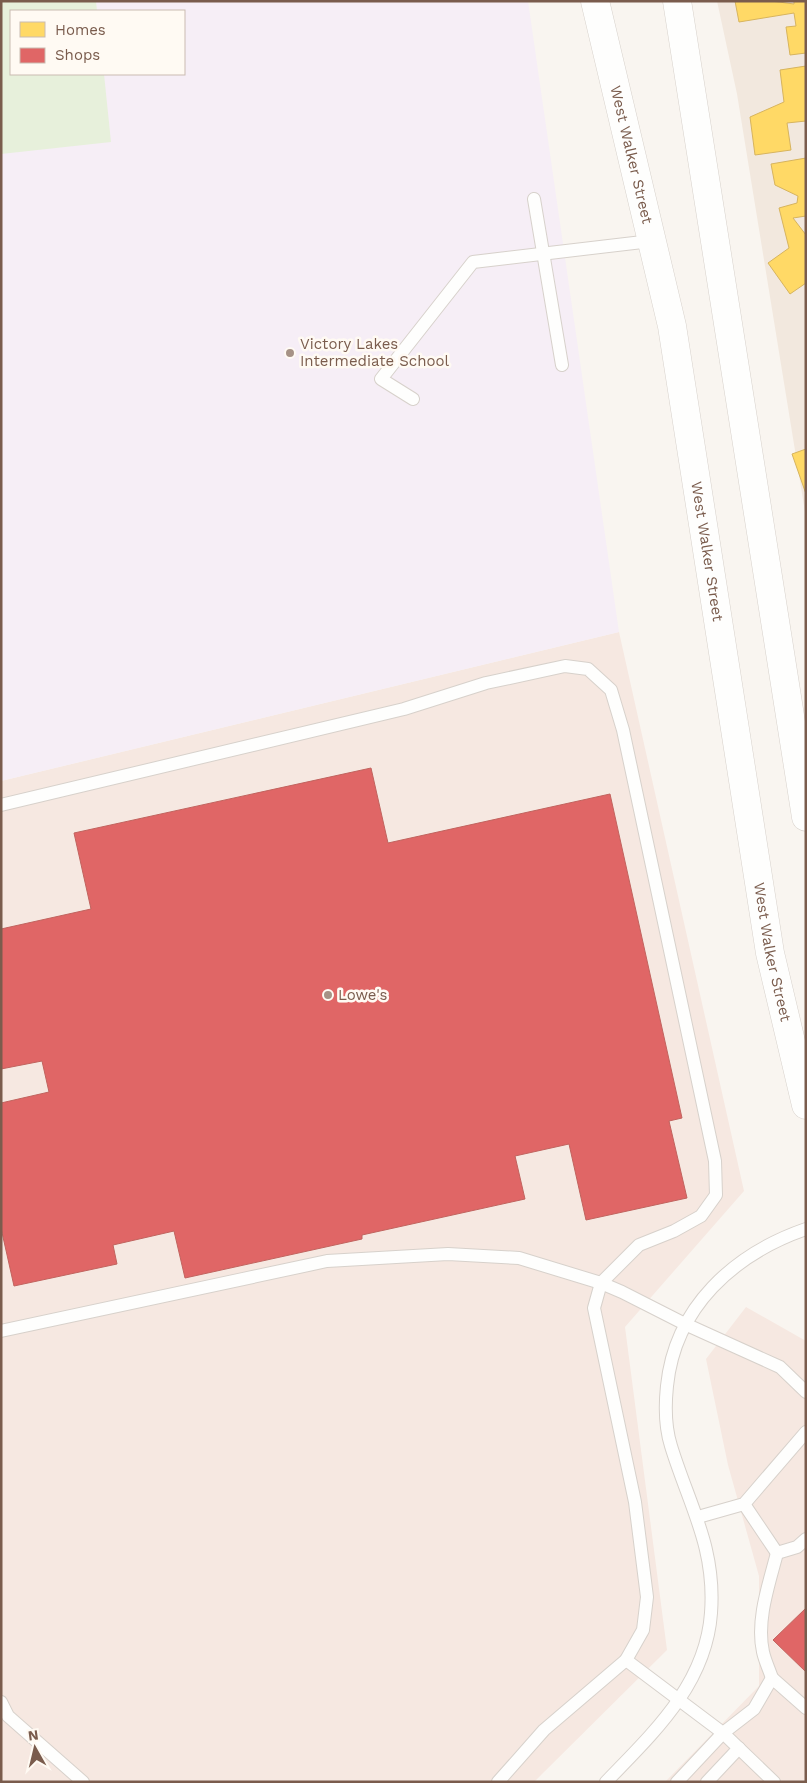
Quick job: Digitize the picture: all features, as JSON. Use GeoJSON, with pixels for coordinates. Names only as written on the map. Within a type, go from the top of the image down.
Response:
{"type":"FeatureCollection","features":[{"type":"Feature","properties":{"kind":"street","name":"West Walker Street"},"geometry":{"type":"LineString","coordinates":[[595,1],[672,326],[770,952],[806,1104]]}},
{"type":"Feature","properties":{"kind":"street"},"geometry":{"type":"LineString","coordinates":[[676,1],[806,816]]}},
{"type":"Feature","properties":{"kind":"lane"},"geometry":{"type":"LineString","coordinates":[[534,199],[562,365]]}},
{"type":"Feature","properties":{"kind":"lane"},"geometry":{"type":"LineString","coordinates":[[413,399],[380,379],[473,262],[652,241]]}},
{"type":"Feature","properties":{"kind":"lane"},"geometry":{"type":"LineString","coordinates":[[1,805],[404,708],[486,683],[565,666],[588,669],[611,690],[623,730],[715,1161],[716,1195],[701,1216],[674,1231],[639,1245],[601,1283],[594,1308],[635,1502],[647,1597],[643,1630],[626,1660],[544,1730],[498,1782]]}},
{"type":"Feature","properties":{"kind":"lane"},"geometry":{"type":"LineString","coordinates":[[606,1782],[681,1700],[705,1645],[711,1614],[708,1554],[698,1516],[670,1445],[665,1404],[669,1368],[685,1324],[701,1299],[743,1259],[776,1239],[806,1229]]}},
{"type":"Feature","properties":{"kind":"lane"},"geometry":{"type":"LineString","coordinates":[[1,1331],[327,1261],[448,1254],[518,1258],[601,1283],[780,1367],[806,1392]]}},
{"type":"Feature","properties":{"kind":"lane"},"geometry":{"type":"LineString","coordinates":[[698,1516],[744,1504],[806,1432]]}},
{"type":"Feature","properties":{"kind":"lane"},"geometry":{"type":"LineString","coordinates":[[744,1504],[777,1553],[765,1602],[761,1632],[763,1652],[772,1678],[806,1708]]}},
{"type":"Feature","properties":{"kind":"lane"},"geometry":{"type":"LineString","coordinates":[[777,1553],[797,1547],[806,1539]]}},
{"type":"Feature","properties":{"kind":"lane"},"geometry":{"type":"LineString","coordinates":[[626,1660],[723,1733],[774,1782]]}},
{"type":"Feature","properties":{"kind":"lane"},"geometry":{"type":"LineString","coordinates":[[677,1782],[723,1733],[754,1709],[772,1678]]}},
{"type":"Feature","properties":{"kind":"lane"},"geometry":{"type":"LineString","coordinates":[[1,1702],[4,1719],[83,1782]]}},
{"type":"Feature","properties":{"kind":"lane"},"geometry":{"type":"LineString","coordinates":[[707,1782],[739,1748]]}},
{"type":"Feature","properties":{"kind":"shaded area","name":"Victory Lakes Intermediate School"},"geometry":{"type":"Polygon","coordinates":[[[1,1],[528,1],[619,632],[1,781],[1,1]]]}},
{"type":"Feature","properties":{"kind":"shaded area"},"geometry":{"type":"Polygon","coordinates":[[[717,1],[806,1],[806,518],[737,94],[717,1]]]}},
{"type":"Feature","properties":{"kind":"shaded area"},"geometry":{"type":"Polygon","coordinates":[[[619,632],[744,1191],[625,1327],[667,1650],[534,1782],[1,1782],[1,781],[619,632]]]}},
{"type":"Feature","properties":{"kind":"shaded area"},"geometry":{"type":"Polygon","coordinates":[[[746,1307],[806,1341],[806,1782],[665,1782],[759,1686],[759,1576],[728,1465],[706,1359],[746,1307]]]}},
{"type":"Feature","properties":{"kind":"green space"},"geometry":{"type":"Polygon","coordinates":[[[1,1],[96,1],[97,10],[10,10],[10,75],[104,75],[111,142],[1,154],[1,1]]]}},
{"type":"Feature","properties":{"kind":"building: Homes"},"geometry":{"type":"Polygon","coordinates":[[[735,1],[771,1],[794,4],[794,1],[806,1],[806,53],[790,55],[786,27],[796,26],[794,13],[739,22],[735,1]]]}},
{"type":"Feature","properties":{"kind":"building: Homes"},"geometry":{"type":"Polygon","coordinates":[[[806,66],[806,121],[787,123],[791,150],[755,155],[750,117],[784,102],[780,70],[806,66]]]}},
{"type":"Feature","properties":{"kind":"building: Homes"},"geometry":{"type":"Polygon","coordinates":[[[806,158],[806,216],[793,218],[806,235],[806,283],[790,294],[768,263],[789,248],[779,208],[797,203],[798,196],[775,185],[771,164],[806,158]]]}},
{"type":"Feature","properties":{"kind":"building: Homes"},"geometry":{"type":"Polygon","coordinates":[[[806,449],[806,494],[792,454],[806,449]]]}},
{"type":"Feature","properties":{"kind":"building: Shops","name":"Lowe's"},"geometry":{"type":"Polygon","coordinates":[[[371,768],[388,843],[610,794],[682,1118],[669,1121],[687,1198],[586,1220],[569,1144],[515,1156],[525,1199],[362,1235],[362,1239],[185,1278],[174,1231],[113,1245],[117,1264],[14,1286],[1,1228],[1,1103],[49,1092],[42,1061],[1,1069],[1,929],[91,909],[74,833],[371,768]]]}},
{"type":"Feature","properties":{"kind":"building: Shops"},"geometry":{"type":"Polygon","coordinates":[[[806,1608],[806,1672],[773,1640],[806,1608]]]}},
{"type":"Feature","properties":{"kind":"place","name":"Victory Lakes Intermediate School"},"geometry":{"type":"Point","coordinates":[290,353]}},
{"type":"Feature","properties":{"kind":"place","name":"Lowe's"},"geometry":{"type":"Point","coordinates":[328,995]}}]}
